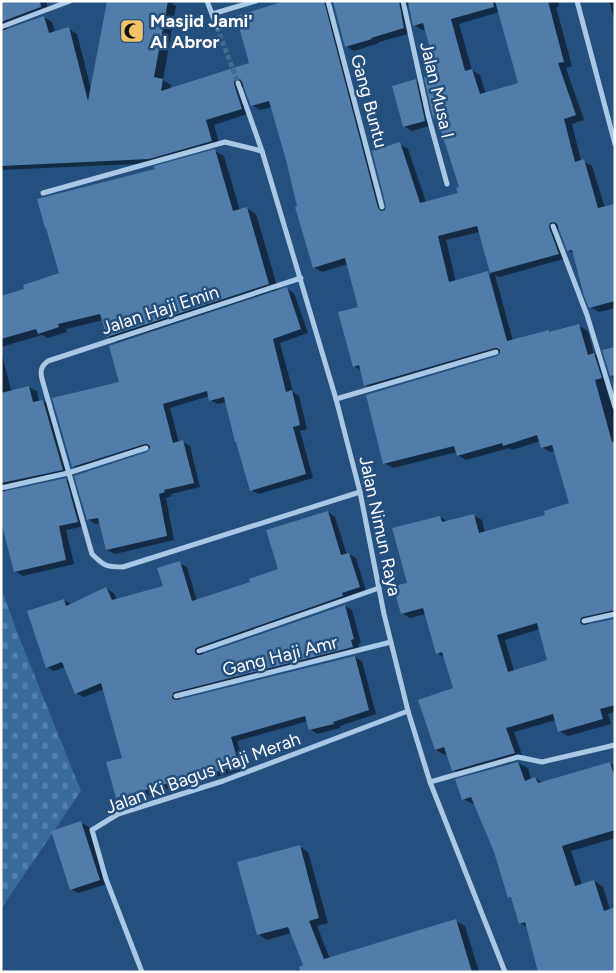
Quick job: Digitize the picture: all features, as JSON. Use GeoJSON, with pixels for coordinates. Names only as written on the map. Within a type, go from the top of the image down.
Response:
{"type":"FeatureCollection","features":[{"type":"Feature","properties":{"kind":"street"},"geometry":{"type":"LineString","coordinates":[[1,27],[70,1]]}},
{"type":"Feature","properties":{"kind":"street"},"geometry":{"type":"LineString","coordinates":[[207,1],[217,27]]}},
{"type":"Feature","properties":{"kind":"street"},"geometry":{"type":"LineString","coordinates":[[212,14],[256,1]]}},
{"type":"Feature","properties":{"kind":"street","name":"Gang Buntu"},"geometry":{"type":"LineString","coordinates":[[328,1],[382,207]]}},
{"type":"Feature","properties":{"kind":"street","name":"Jalan Musa I"},"geometry":{"type":"LineString","coordinates":[[403,1],[428,115],[447,184]]}},
{"type":"Feature","properties":{"kind":"street"},"geometry":{"type":"LineString","coordinates":[[577,1],[615,144]]}},
{"type":"Feature","properties":{"kind":"street","name":"Jalan Nimun Raya"},"geometry":{"type":"LineString","coordinates":[[238,83],[262,151],[336,399],[360,492],[379,588],[408,711],[430,782],[505,972]]}},
{"type":"Feature","properties":{"kind":"street"},"geometry":{"type":"LineString","coordinates":[[43,193],[225,142],[262,151]]}},
{"type":"Feature","properties":{"kind":"street"},"geometry":{"type":"LineString","coordinates":[[553,226],[587,315],[615,407]]}},
{"type":"Feature","properties":{"kind":"street","name":"Jalan Haji Emin"},"geometry":{"type":"LineString","coordinates":[[68,473],[40,373],[48,361],[300,278]]}},
{"type":"Feature","properties":{"kind":"street"},"geometry":{"type":"LineString","coordinates":[[336,399],[496,352]]}},
{"type":"Feature","properties":{"kind":"street"},"geometry":{"type":"LineString","coordinates":[[1,488],[68,473],[146,448]]}},
{"type":"Feature","properties":{"kind":"street"},"geometry":{"type":"LineString","coordinates":[[68,473],[92,554],[102,564],[112,567],[123,567],[360,492]]}},
{"type":"Feature","properties":{"kind":"street"},"geometry":{"type":"LineString","coordinates":[[199,651],[379,588]]}},
{"type":"Feature","properties":{"kind":"street"},"geometry":{"type":"LineString","coordinates":[[584,621],[615,614]]}},
{"type":"Feature","properties":{"kind":"street","name":"Gang Haji Amr"},"geometry":{"type":"LineString","coordinates":[[176,696],[391,642]]}},
{"type":"Feature","properties":{"kind":"street","name":"Jalan Ki Bagus Haji Merah"},"geometry":{"type":"LineString","coordinates":[[142,972],[106,880],[92,830],[118,814],[223,781],[408,711]]}},
{"type":"Feature","properties":{"kind":"street"},"geometry":{"type":"LineString","coordinates":[[430,782],[518,757],[542,762],[615,745]]}},
{"type":"Feature","properties":{"kind":"green space"},"geometry":{"type":"Polygon","coordinates":[[[1,587],[17,632],[81,791],[1,909],[1,587]]]}},
{"type":"Feature","properties":{"kind":"building"},"geometry":{"type":"Polygon","coordinates":[[[1,1],[40,1],[41,7],[1,22],[1,1]]]}},
{"type":"Feature","properties":{"kind":"building"},"geometry":{"type":"Polygon","coordinates":[[[107,1],[168,1],[154,77],[163,79],[161,91],[249,63],[236,16],[285,1],[324,1],[378,208],[381,211],[385,210],[386,206],[372,151],[400,142],[420,203],[458,193],[456,188],[459,187],[437,118],[434,119],[432,114],[424,77],[437,73],[423,23],[413,26],[408,1],[493,1],[494,7],[451,19],[465,71],[472,69],[480,94],[518,83],[495,1],[548,1],[564,62],[558,63],[576,115],[564,119],[575,162],[584,159],[598,208],[615,204],[615,301],[589,308],[572,250],[567,251],[557,224],[554,222],[550,223],[549,227],[559,254],[490,273],[477,226],[438,236],[449,282],[488,271],[507,341],[579,324],[588,355],[594,353],[602,378],[595,380],[612,442],[615,442],[615,610],[583,617],[580,621],[584,625],[615,619],[615,705],[600,709],[603,719],[558,732],[553,714],[506,728],[515,753],[452,771],[444,747],[435,750],[418,700],[453,688],[442,652],[436,654],[423,608],[401,614],[393,586],[407,583],[392,528],[440,516],[442,522],[474,514],[479,533],[545,515],[544,511],[569,503],[552,445],[541,448],[537,435],[503,446],[502,443],[457,456],[454,446],[383,464],[366,395],[497,356],[500,350],[495,348],[364,386],[359,365],[353,367],[338,312],[358,307],[345,258],[313,268],[295,207],[297,206],[286,160],[269,101],[251,106],[240,79],[234,81],[234,84],[242,109],[206,120],[212,141],[149,159],[1,166],[1,31],[44,16],[49,33],[69,27],[88,101],[107,1]],[[537,623],[497,635],[508,672],[547,660],[537,623]]]}},
{"type":"Feature","properties":{"kind":"building"},"geometry":{"type":"Polygon","coordinates":[[[333,1],[399,1],[404,28],[345,47],[333,1]]]}},
{"type":"Feature","properties":{"kind":"building"},"geometry":{"type":"Polygon","coordinates":[[[416,79],[425,121],[403,127],[392,86],[416,79]]]}},
{"type":"Feature","properties":{"kind":"building"},"geometry":{"type":"Polygon","coordinates":[[[215,149],[233,211],[247,207],[269,284],[107,337],[100,314],[58,324],[59,327],[38,334],[36,329],[1,339],[1,296],[24,289],[23,285],[59,273],[37,199],[155,169],[154,166],[215,149]]]}},
{"type":"Feature","properties":{"kind":"building"},"geometry":{"type":"Polygon","coordinates":[[[287,287],[301,329],[273,339],[286,392],[292,390],[300,425],[293,427],[306,474],[250,491],[224,397],[209,401],[207,391],[163,404],[173,443],[183,440],[194,483],[164,490],[165,492],[159,494],[167,536],[106,550],[98,518],[87,520],[74,476],[147,452],[150,446],[145,444],[72,467],[52,398],[119,382],[109,346],[287,287]]]}},
{"type":"Feature","properties":{"kind":"building"},"geometry":{"type":"Polygon","coordinates":[[[615,347],[615,375],[610,376],[602,350],[615,347]]]}},
{"type":"Feature","properties":{"kind":"building"},"geometry":{"type":"Polygon","coordinates":[[[29,386],[33,402],[43,400],[63,470],[1,483],[1,393],[29,386]]]}},
{"type":"Feature","properties":{"kind":"building"},"geometry":{"type":"Polygon","coordinates":[[[66,478],[78,522],[59,526],[66,560],[14,572],[1,521],[1,492],[66,478]]]}},
{"type":"Feature","properties":{"kind":"building"},"geometry":{"type":"Polygon","coordinates":[[[328,511],[341,555],[349,553],[360,587],[342,593],[343,596],[198,647],[195,649],[195,652],[197,655],[200,655],[345,605],[354,639],[351,640],[353,647],[175,692],[172,697],[177,700],[355,656],[369,710],[333,722],[334,724],[309,730],[305,716],[231,737],[239,765],[116,798],[106,762],[122,758],[101,683],[75,694],[62,662],[46,668],[27,611],[64,599],[66,606],[106,587],[112,600],[163,586],[157,568],[180,561],[192,601],[250,582],[249,579],[278,569],[266,530],[328,511]]]}},
{"type":"Feature","properties":{"kind":"building"},"geometry":{"type":"Polygon","coordinates":[[[518,762],[525,781],[535,777],[538,783],[610,762],[615,778],[615,830],[562,846],[575,886],[594,880],[604,911],[615,907],[615,972],[538,972],[525,922],[519,924],[511,897],[508,898],[494,852],[471,797],[462,800],[455,779],[518,762]]]}},
{"type":"Feature","properties":{"kind":"building"},"geometry":{"type":"Polygon","coordinates":[[[81,821],[100,880],[70,890],[51,831],[81,821]]]}},
{"type":"Feature","properties":{"kind":"building"},"geometry":{"type":"Polygon","coordinates":[[[300,845],[319,918],[309,921],[324,959],[456,919],[472,972],[300,972],[299,967],[303,965],[288,927],[257,935],[237,862],[300,845]]]}},
{"type":"Feature","properties":{"kind":"tunnel"},"geometry":{"type":"LineString","coordinates":[[217,27],[238,83]]}},
{"type":"Feature","properties":{"kind":"place","name":"Masjid Jami' Al Abror"},"geometry":{"type":"Point","coordinates":[132,31]}}]}
